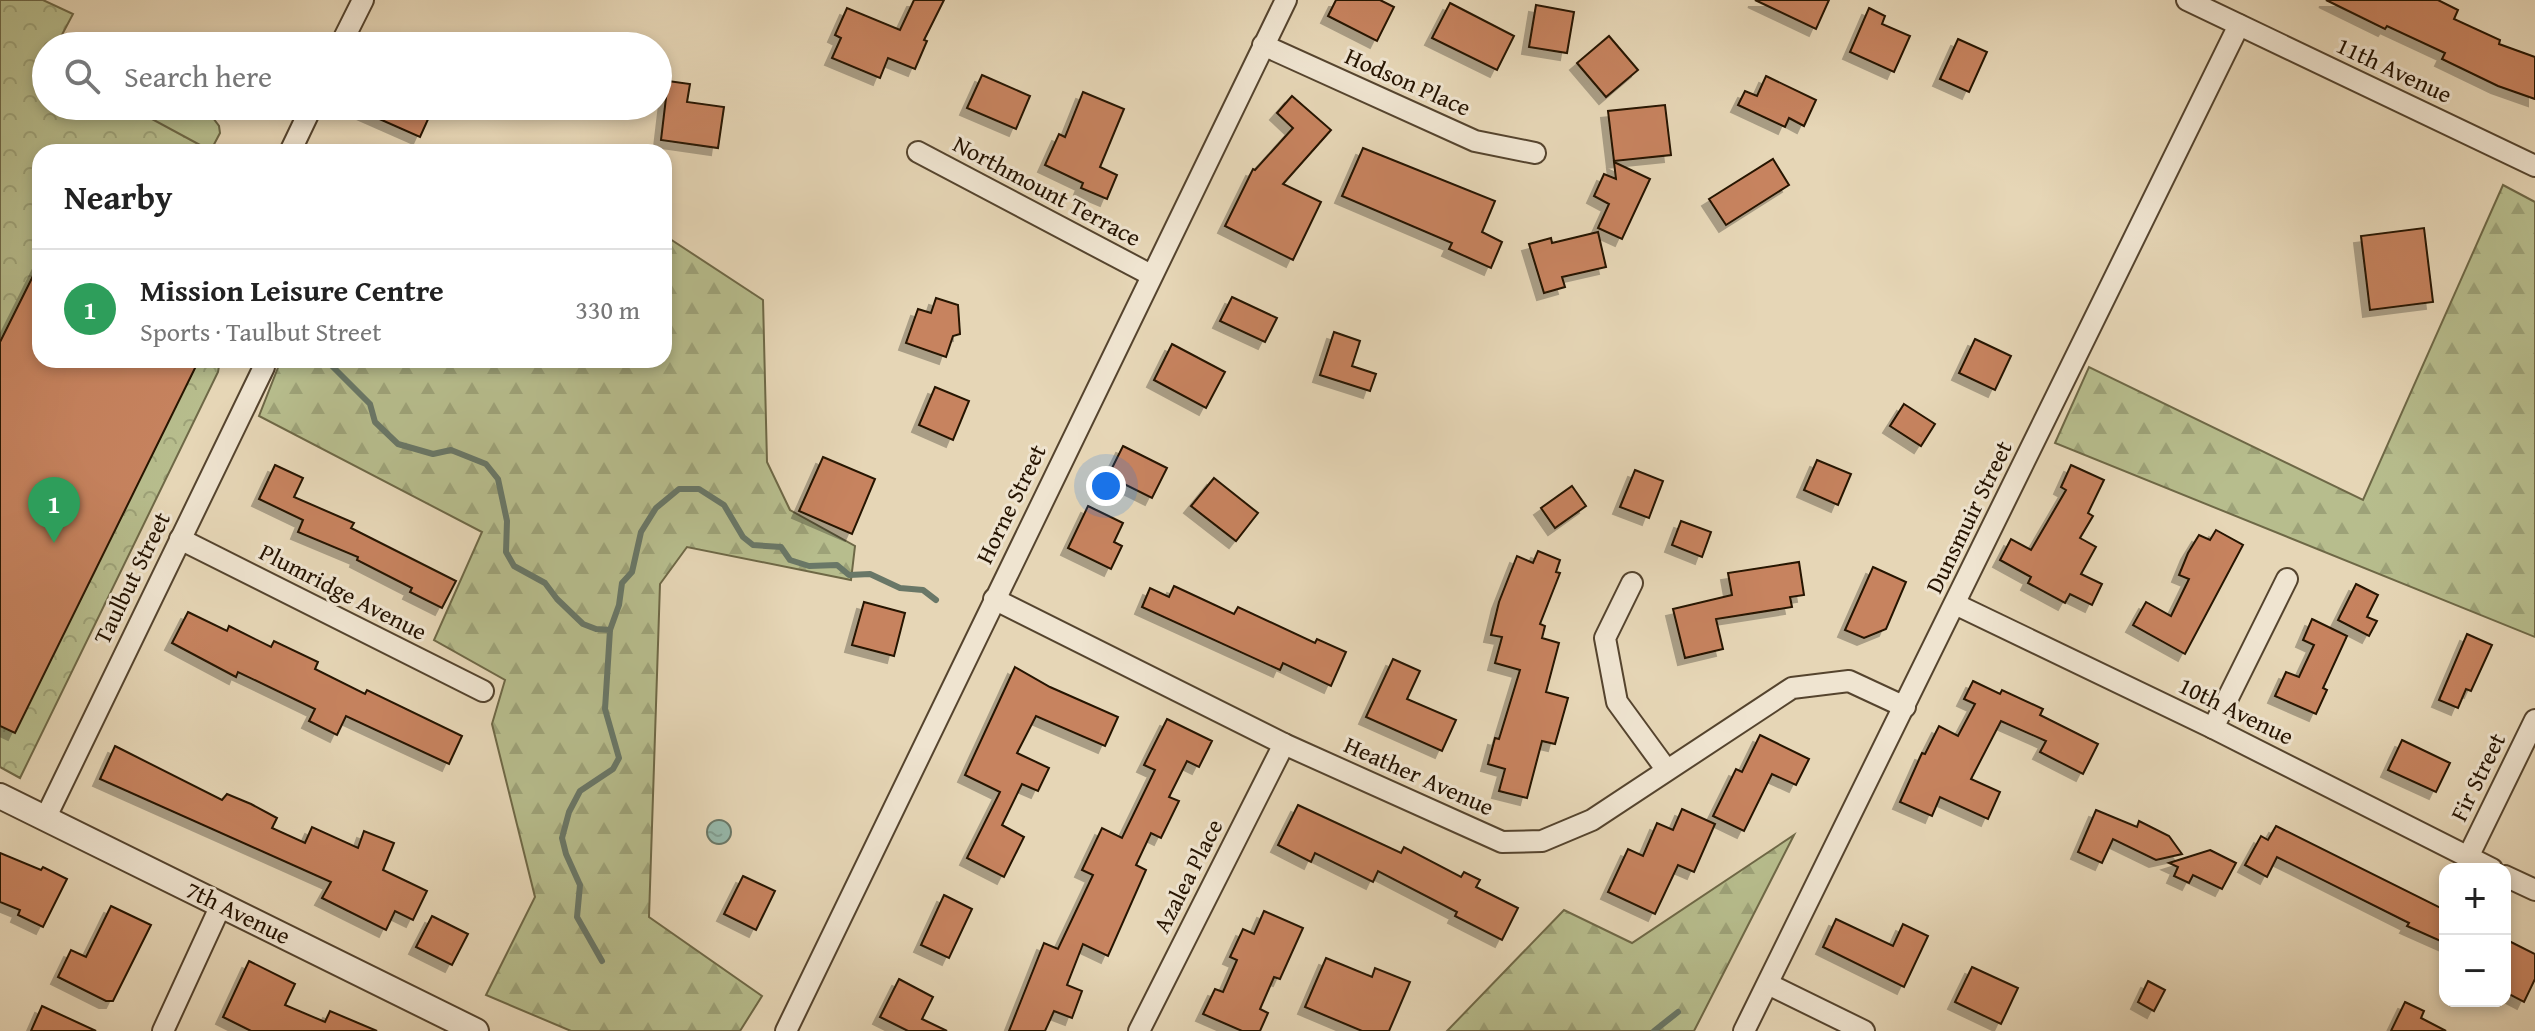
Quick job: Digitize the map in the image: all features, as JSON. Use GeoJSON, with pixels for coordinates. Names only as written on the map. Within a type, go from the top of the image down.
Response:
{"type":"FeatureCollection","features":[{"type":"Feature","properties":{"kind":"street"},"geometry":{"type":"LineString","coordinates":[[347,32],[363,0]]}},
{"type":"Feature","properties":{"kind":"street","name":"Horne Street"},"geometry":{"type":"LineString","coordinates":[[786,1031],[1286,0]]}},
{"type":"Feature","properties":{"kind":"street","name":"11th Avenue"},"geometry":{"type":"LineString","coordinates":[[2187,0],[2535,166]]}},
{"type":"Feature","properties":{"kind":"street","name":"Dunsmuir Street"},"geometry":{"type":"LineString","coordinates":[[1744,1031],[2239,25]]}},
{"type":"Feature","properties":{"kind":"street","name":"Hodson Place"},"geometry":{"type":"LineString","coordinates":[[1263,45],[1475,141],[1535,153]]}},
{"type":"Feature","properties":{"kind":"street"},"geometry":{"type":"LineString","coordinates":[[294,144],[305,120]]}},
{"type":"Feature","properties":{"kind":"street","name":"Northmount Terrace"},"geometry":{"type":"LineString","coordinates":[[918,152],[1151,275]]}},
{"type":"Feature","properties":{"kind":"street","name":"Taulbut Street"},"geometry":{"type":"LineString","coordinates":[[45,819],[264,368]]}},
{"type":"Feature","properties":{"kind":"street","name":"Plumridge Avenue"},"geometry":{"type":"LineString","coordinates":[[180,539],[483,691]]}},
{"type":"Feature","properties":{"kind":"street"},"geometry":{"type":"LineString","coordinates":[[2213,728],[2287,579]]}},
{"type":"Feature","properties":{"kind":"street"},"geometry":{"type":"LineString","coordinates":[[1632,583],[1605,638],[1614,689],[1617,702],[1666,769]]}},
{"type":"Feature","properties":{"kind":"street","name":"Heather Avenue"},"geometry":{"type":"LineString","coordinates":[[994,599],[1284,744],[1502,842],[1542,841],[1592,820],[1792,688],[1849,681],[1905,707]]}},
{"type":"Feature","properties":{"kind":"street","name":"10th Avenue"},"geometry":{"type":"LineString","coordinates":[[1955,604],[2213,728],[2480,863]]}},
{"type":"Feature","properties":{"kind":"street","name":"Fir Street"},"geometry":{"type":"LineString","coordinates":[[2468,857],[2535,720]]}},
{"type":"Feature","properties":{"kind":"street","name":"Azalea Place"},"geometry":{"type":"LineString","coordinates":[[1139,1031],[1284,744]]}},
{"type":"Feature","properties":{"kind":"street","name":"7th Avenue"},"geometry":{"type":"LineString","coordinates":[[0,796],[476,1031]]}},
{"type":"Feature","properties":{"kind":"street"},"geometry":{"type":"LineString","coordinates":[[2511,879],[2535,890]]}},
{"type":"Feature","properties":{"kind":"street"},"geometry":{"type":"LineString","coordinates":[[163,1031],[221,905]]}},
{"type":"Feature","properties":{"kind":"street"},"geometry":{"type":"LineString","coordinates":[[1768,984],[1864,1031]]}},
{"type":"Feature","properties":{"kind":"green space"},"geometry":{"type":"Polygon","coordinates":[[[0,0],[43,0],[73,14],[63,32],[32,32],[32,120],[154,120],[198,144],[32,144],[32,368],[219,368],[20,778],[0,767],[0,0]]]}},
{"type":"Feature","properties":{"kind":"green space"},"geometry":{"type":"Polygon","coordinates":[[[103,120],[214,120],[219,126],[220,133],[214,144],[183,144],[103,120]]]}},
{"type":"Feature","properties":{"kind":"green space"},"geometry":{"type":"Polygon","coordinates":[[[2503,185],[2535,202],[2535,637],[2055,443],[2089,367],[2363,500],[2503,185]]]}},
{"type":"Feature","properties":{"kind":"green space"},"geometry":{"type":"Polygon","coordinates":[[[672,240],[763,300],[767,462],[790,510],[855,546],[851,580],[687,547],[660,584],[649,917],[762,996],[740,1031],[571,1031],[486,995],[535,897],[492,724],[505,680],[434,640],[482,532],[259,416],[278,368],[672,368],[672,240]]]}},
{"type":"Feature","properties":{"kind":"green space"},"geometry":{"type":"Polygon","coordinates":[[[1794,835],[1694,1031],[1447,1031],[1564,910],[1632,943],[1794,835]]]}},
{"type":"Feature","properties":{"kind":"water"},"geometry":{"type":"Polygon","coordinates":[[[719,820],[728,823],[731,832],[728,841],[719,844],[710,841],[707,832],[710,823],[719,820]]]}},
{"type":"Feature","properties":{"kind":"building"},"geometry":{"type":"Polygon","coordinates":[[[914,0],[944,0],[924,40],[927,41],[915,69],[888,58],[880,78],[832,58],[841,38],[835,35],[847,8],[900,30],[914,0]]]}},
{"type":"Feature","properties":{"kind":"building"},"geometry":{"type":"Polygon","coordinates":[[[1336,0],[1380,0],[1394,7],[1377,41],[1328,16],[1336,0]]]}},
{"type":"Feature","properties":{"kind":"building"},"geometry":{"type":"Polygon","coordinates":[[[1755,0],[1829,0],[1816,29],[1755,0]]]}},
{"type":"Feature","properties":{"kind":"building"},"geometry":{"type":"Polygon","coordinates":[[[2326,0],[2438,0],[2458,10],[2454,19],[2500,40],[2499,44],[2535,57],[2535,99],[2498,86],[2442,59],[2445,53],[2387,26],[2385,29],[2326,0]]]}},
{"type":"Feature","properties":{"kind":"building"},"geometry":{"type":"Polygon","coordinates":[[[1450,3],[1514,36],[1497,70],[1432,38],[1450,3]]]}},
{"type":"Feature","properties":{"kind":"building"},"geometry":{"type":"Polygon","coordinates":[[[1536,5],[1574,12],[1567,53],[1529,47],[1536,5]]]}},
{"type":"Feature","properties":{"kind":"building"},"geometry":{"type":"Polygon","coordinates":[[[1869,8],[1885,16],[1882,24],[1910,36],[1894,72],[1850,52],[1869,8]]]}},
{"type":"Feature","properties":{"kind":"building"},"geometry":{"type":"Polygon","coordinates":[[[1609,36],[1638,70],[1606,97],[1577,63],[1609,36]]]}},
{"type":"Feature","properties":{"kind":"building"},"geometry":{"type":"Polygon","coordinates":[[[1958,39],[1987,52],[1969,92],[1940,79],[1958,39]]]}},
{"type":"Feature","properties":{"kind":"building"},"geometry":{"type":"Polygon","coordinates":[[[982,75],[1030,96],[1016,129],[967,108],[982,75]]]}},
{"type":"Feature","properties":{"kind":"building"},"geometry":{"type":"Polygon","coordinates":[[[1766,76],[1816,100],[1804,126],[1789,118],[1785,127],[1738,105],[1745,91],[1757,96],[1766,76]]]}},
{"type":"Feature","properties":{"kind":"building"},"geometry":{"type":"Polygon","coordinates":[[[672,82],[690,84],[687,102],[724,107],[718,148],[661,140],[663,120],[672,120],[672,82]]]}},
{"type":"Feature","properties":{"kind":"building"},"geometry":{"type":"Polygon","coordinates":[[[1083,92],[1124,109],[1100,167],[1117,175],[1107,199],[1081,188],[1083,183],[1045,165],[1059,134],[1065,137],[1083,92]]]}},
{"type":"Feature","properties":{"kind":"building"},"geometry":{"type":"Polygon","coordinates":[[[1292,96],[1331,130],[1283,184],[1321,202],[1293,260],[1225,226],[1253,169],[1293,128],[1277,113],[1292,96]]]}},
{"type":"Feature","properties":{"kind":"building"},"geometry":{"type":"Polygon","coordinates":[[[1665,105],[1671,155],[1614,161],[1608,111],[1665,105]]]}},
{"type":"Feature","properties":{"kind":"building"},"geometry":{"type":"Polygon","coordinates":[[[382,120],[428,120],[420,137],[382,120]]]}},
{"type":"Feature","properties":{"kind":"building"},"geometry":{"type":"Polygon","coordinates":[[[1363,148],[1495,201],[1482,232],[1502,242],[1491,268],[1449,249],[1452,243],[1342,196],[1363,148]]]}},
{"type":"Feature","properties":{"kind":"building"},"geometry":{"type":"Polygon","coordinates":[[[1773,159],[1789,185],[1726,225],[1709,199],[1773,159]]]}},
{"type":"Feature","properties":{"kind":"building"},"geometry":{"type":"Polygon","coordinates":[[[1614,162],[1650,179],[1622,239],[1598,228],[1609,204],[1594,196],[1604,174],[1616,179],[1614,162]]]}},
{"type":"Feature","properties":{"kind":"building"},"geometry":{"type":"Polygon","coordinates":[[[2424,228],[2433,302],[2370,310],[2361,236],[2424,228]]]}},
{"type":"Feature","properties":{"kind":"building"},"geometry":{"type":"Polygon","coordinates":[[[1598,232],[1606,267],[1562,277],[1565,287],[1544,293],[1529,244],[1551,238],[1552,243],[1598,232]]]}},
{"type":"Feature","properties":{"kind":"building"},"geometry":{"type":"Polygon","coordinates":[[[32,278],[32,368],[195,368],[15,733],[0,726],[0,342],[32,278]]]}},
{"type":"Feature","properties":{"kind":"building"},"geometry":{"type":"Polygon","coordinates":[[[1232,297],[1277,318],[1265,342],[1220,321],[1232,297]]]}},
{"type":"Feature","properties":{"kind":"building"},"geometry":{"type":"Polygon","coordinates":[[[936,298],[958,305],[960,334],[953,336],[946,357],[906,343],[918,309],[931,313],[936,298]]]}},
{"type":"Feature","properties":{"kind":"building"},"geometry":{"type":"Polygon","coordinates":[[[1334,332],[1360,341],[1352,366],[1376,374],[1370,391],[1320,375],[1334,332]]]}},
{"type":"Feature","properties":{"kind":"building"},"geometry":{"type":"Polygon","coordinates":[[[1975,339],[2011,356],[1995,390],[1959,373],[1975,339]]]}},
{"type":"Feature","properties":{"kind":"building"},"geometry":{"type":"Polygon","coordinates":[[[1172,344],[1225,372],[1206,408],[1154,380],[1172,344]]]}},
{"type":"Feature","properties":{"kind":"building"},"geometry":{"type":"Polygon","coordinates":[[[935,387],[969,401],[953,440],[919,425],[935,387]]]}},
{"type":"Feature","properties":{"kind":"building"},"geometry":{"type":"Polygon","coordinates":[[[1904,404],[1935,424],[1921,446],[1890,426],[1904,404]]]}},
{"type":"Feature","properties":{"kind":"building"},"geometry":{"type":"Polygon","coordinates":[[[1123,446],[1167,468],[1152,498],[1108,476],[1123,446]]]}},
{"type":"Feature","properties":{"kind":"building"},"geometry":{"type":"Polygon","coordinates":[[[823,457],[875,479],[852,534],[799,511],[823,457]]]}},
{"type":"Feature","properties":{"kind":"building"},"geometry":{"type":"Polygon","coordinates":[[[1817,460],[1851,474],[1838,505],[1804,490],[1817,460]]]}},
{"type":"Feature","properties":{"kind":"building"},"geometry":{"type":"Polygon","coordinates":[[[275,465],[303,478],[294,497],[354,523],[351,528],[456,581],[442,608],[410,592],[412,588],[357,560],[358,557],[298,532],[303,520],[259,499],[275,465]]]}},
{"type":"Feature","properties":{"kind":"building"},"geometry":{"type":"Polygon","coordinates":[[[2071,465],[2104,480],[2088,513],[2093,516],[2080,538],[2096,547],[2081,574],[2102,584],[2092,605],[2070,594],[2065,603],[2028,583],[2031,577],[2000,560],[2011,539],[2031,550],[2066,490],[2061,487],[2071,465]]]}},
{"type":"Feature","properties":{"kind":"building"},"geometry":{"type":"Polygon","coordinates":[[[1635,470],[1663,481],[1649,518],[1620,507],[1635,470]]]}},
{"type":"Feature","properties":{"kind":"building"},"geometry":{"type":"Polygon","coordinates":[[[1214,478],[1258,513],[1236,541],[1191,506],[1214,478]]]}},
{"type":"Feature","properties":{"kind":"building"},"geometry":{"type":"Polygon","coordinates":[[[1572,486],[1586,506],[1555,528],[1541,508],[1572,486]]]}},
{"type":"Feature","properties":{"kind":"building"},"geometry":{"type":"Polygon","coordinates":[[[1088,506],[1123,523],[1114,542],[1122,546],[1111,569],[1068,548],[1088,506]]]}},
{"type":"Feature","properties":{"kind":"building"},"geometry":{"type":"Polygon","coordinates":[[[1681,521],[1711,532],[1702,557],[1672,545],[1681,521]]]}},
{"type":"Feature","properties":{"kind":"building"},"geometry":{"type":"Polygon","coordinates":[[[2216,530],[2243,545],[2185,654],[2133,625],[2146,602],[2171,616],[2189,579],[2179,575],[2188,553],[2199,535],[2210,540],[2216,530]]]}},
{"type":"Feature","properties":{"kind":"building"},"geometry":{"type":"Polygon","coordinates":[[[1538,551],[1560,560],[1556,572],[1560,573],[1540,624],[1545,626],[1542,638],[1559,643],[1546,692],[1568,698],[1555,744],[1542,741],[1527,798],[1499,791],[1505,769],[1488,764],[1520,670],[1495,663],[1502,637],[1491,635],[1499,602],[1517,556],[1533,563],[1538,551]]]}},
{"type":"Feature","properties":{"kind":"building"},"geometry":{"type":"Polygon","coordinates":[[[1799,562],[1804,595],[1790,597],[1792,607],[1716,619],[1723,649],[1685,658],[1673,609],[1732,595],[1728,573],[1799,562]]]}},
{"type":"Feature","properties":{"kind":"building"},"geometry":{"type":"Polygon","coordinates":[[[1873,567],[1906,582],[1886,629],[1864,638],[1845,630],[1873,567]]]}},
{"type":"Feature","properties":{"kind":"building"},"geometry":{"type":"Polygon","coordinates":[[[2356,584],[2378,595],[2367,617],[2377,621],[2369,636],[2338,620],[2356,584]]]}},
{"type":"Feature","properties":{"kind":"building"},"geometry":{"type":"Polygon","coordinates":[[[1174,586],[1234,614],[1238,607],[1315,643],[1317,639],[1346,652],[1331,686],[1283,663],[1280,670],[1142,607],[1150,588],[1169,597],[1174,586]]]}},
{"type":"Feature","properties":{"kind":"building"},"geometry":{"type":"Polygon","coordinates":[[[864,602],[905,613],[894,656],[852,645],[864,602]]]}},
{"type":"Feature","properties":{"kind":"building"},"geometry":{"type":"Polygon","coordinates":[[[188,612],[227,631],[229,626],[271,647],[274,641],[318,662],[315,669],[365,694],[367,690],[462,736],[449,764],[346,716],[337,735],[309,721],[315,709],[238,672],[236,677],[172,643],[188,612]]]}},
{"type":"Feature","properties":{"kind":"building"},"geometry":{"type":"Polygon","coordinates":[[[2312,619],[2347,636],[2323,688],[2327,690],[2316,714],[2275,696],[2286,672],[2299,677],[2314,645],[2303,640],[2312,619]]]}},
{"type":"Feature","properties":{"kind":"building"},"geometry":{"type":"Polygon","coordinates":[[[2467,634],[2492,645],[2471,691],[2466,689],[2458,708],[2439,700],[2467,634]]]}},
{"type":"Feature","properties":{"kind":"building"},"geometry":{"type":"Polygon","coordinates":[[[1393,659],[1420,671],[1407,699],[1456,720],[1442,751],[1366,717],[1393,659]]]}},
{"type":"Feature","properties":{"kind":"building"},"geometry":{"type":"Polygon","coordinates":[[[1015,667],[1050,687],[1118,717],[1105,746],[1036,716],[1017,753],[1049,768],[1038,791],[1022,784],[1002,825],[1024,837],[1004,877],[967,858],[1000,792],[965,775],[1015,667]]]}},
{"type":"Feature","properties":{"kind":"building"},"geometry":{"type":"Polygon","coordinates":[[[1973,681],[2000,694],[2002,690],[2043,709],[2040,715],[2098,744],[2083,774],[2040,752],[2046,741],[2001,721],[1971,779],[2000,792],[1988,819],[1940,797],[1932,816],[1900,802],[1922,753],[1925,754],[1939,726],[1958,736],[1975,704],[1964,699],[1973,681]]]}},
{"type":"Feature","properties":{"kind":"building"},"geometry":{"type":"Polygon","coordinates":[[[1167,719],[1212,741],[1199,767],[1187,761],[1169,797],[1179,801],[1161,838],[1151,833],[1136,865],[1146,870],[1108,956],[1083,944],[1067,985],[1082,991],[1072,1018],[1054,1011],[1045,1031],[1009,1031],[1044,943],[1058,949],[1093,875],[1082,870],[1102,828],[1122,838],[1155,770],[1144,765],[1167,719]]]}},
{"type":"Feature","properties":{"kind":"building"},"geometry":{"type":"Polygon","coordinates":[[[1760,735],[1809,759],[1796,785],[1772,774],[1744,831],[1713,816],[1736,769],[1742,772],[1760,735]]]}},
{"type":"Feature","properties":{"kind":"building"},"geometry":{"type":"Polygon","coordinates":[[[2402,740],[2450,763],[2436,792],[2388,770],[2402,740]]]}},
{"type":"Feature","properties":{"kind":"building"},"geometry":{"type":"Polygon","coordinates":[[[115,746],[222,800],[227,794],[251,804],[277,818],[272,828],[305,843],[312,827],[358,848],[364,831],[394,843],[383,870],[427,891],[413,920],[395,911],[386,930],[322,898],[331,882],[100,779],[115,746]]]}},
{"type":"Feature","properties":{"kind":"building"},"geometry":{"type":"Polygon","coordinates":[[[1298,805],[1401,853],[1404,847],[1461,877],[1464,872],[1480,880],[1476,887],[1518,908],[1502,940],[1455,916],[1457,912],[1378,871],[1373,882],[1315,853],[1311,862],[1278,845],[1298,805]]]}},
{"type":"Feature","properties":{"kind":"building"},"geometry":{"type":"Polygon","coordinates":[[[1682,809],[1715,824],[1694,872],[1678,865],[1655,914],[1608,892],[1628,849],[1643,856],[1657,823],[1673,830],[1682,809]]]}},
{"type":"Feature","properties":{"kind":"building"},"geometry":{"type":"Polygon","coordinates":[[[2096,810],[2137,827],[2139,821],[2169,836],[2182,854],[2156,860],[2113,839],[2102,863],[2078,852],[2096,810]]]}},
{"type":"Feature","properties":{"kind":"building"},"geometry":{"type":"Polygon","coordinates":[[[2276,826],[2439,907],[2439,940],[2277,857],[2267,877],[2245,865],[2261,836],[2268,840],[2276,826]]]}},
{"type":"Feature","properties":{"kind":"building"},"geometry":{"type":"Polygon","coordinates":[[[2210,850],[2236,863],[2222,889],[2193,875],[2189,883],[2174,876],[2178,867],[2169,863],[2210,850]]]}},
{"type":"Feature","properties":{"kind":"building"},"geometry":{"type":"Polygon","coordinates":[[[0,853],[41,870],[43,867],[67,879],[43,927],[18,915],[20,910],[0,902],[0,853]]]}},
{"type":"Feature","properties":{"kind":"building"},"geometry":{"type":"Polygon","coordinates":[[[743,876],[775,891],[756,930],[724,914],[743,876]]]}},
{"type":"Feature","properties":{"kind":"building"},"geometry":{"type":"Polygon","coordinates":[[[944,895],[972,909],[949,958],[921,945],[944,895]]]}},
{"type":"Feature","properties":{"kind":"building"},"geometry":{"type":"Polygon","coordinates":[[[111,906],[151,925],[113,1001],[106,1001],[58,977],[71,950],[86,957],[111,906]]]}},
{"type":"Feature","properties":{"kind":"building"},"geometry":{"type":"Polygon","coordinates":[[[1264,911],[1303,928],[1280,979],[1274,977],[1260,1009],[1268,1013],[1260,1031],[1242,1031],[1203,1014],[1215,989],[1223,992],[1237,960],[1230,957],[1243,929],[1254,934],[1264,911]]]}},
{"type":"Feature","properties":{"kind":"building"},"geometry":{"type":"Polygon","coordinates":[[[432,916],[468,934],[452,965],[416,947],[432,916]]]}},
{"type":"Feature","properties":{"kind":"building"},"geometry":{"type":"Polygon","coordinates":[[[1836,919],[1893,946],[1903,924],[1928,936],[1904,987],[1823,947],[1836,919]]]}},
{"type":"Feature","properties":{"kind":"building"},"geometry":{"type":"Polygon","coordinates":[[[2511,942],[2535,954],[2535,979],[2524,1002],[2511,995],[2511,942]]]}},
{"type":"Feature","properties":{"kind":"building"},"geometry":{"type":"Polygon","coordinates":[[[1326,958],[1372,977],[1375,968],[1410,982],[1389,1031],[1362,1031],[1305,1007],[1326,958]]]}},
{"type":"Feature","properties":{"kind":"building"},"geometry":{"type":"Polygon","coordinates":[[[249,961],[295,984],[285,1005],[325,1022],[330,1011],[377,1031],[251,1031],[223,1017],[249,961]]]}},
{"type":"Feature","properties":{"kind":"building"},"geometry":{"type":"Polygon","coordinates":[[[1972,967],[2018,988],[2001,1024],[1955,1002],[1972,967]]]}},
{"type":"Feature","properties":{"kind":"building"},"geometry":{"type":"Polygon","coordinates":[[[899,979],[933,997],[922,1019],[947,1031],[908,1031],[880,1017],[899,979]]]}},
{"type":"Feature","properties":{"kind":"building"},"geometry":{"type":"Polygon","coordinates":[[[2148,981],[2165,990],[2154,1011],[2138,1002],[2148,981]]]}},
{"type":"Feature","properties":{"kind":"building"},"geometry":{"type":"Polygon","coordinates":[[[2405,1002],[2424,1011],[2421,1018],[2446,1031],[2391,1031],[2405,1002]]]}},
{"type":"Feature","properties":{"kind":"building"},"geometry":{"type":"Polygon","coordinates":[[[42,1006],[96,1031],[31,1031],[42,1006]]]}},
{"type":"Feature","properties":{"kind":"waterway"},"geometry":{"type":"LineString","coordinates":[[334,368],[370,404],[375,422],[398,444],[433,454],[451,450],[486,464],[498,479],[507,521],[506,552],[514,566],[545,583],[583,624],[610,630],[605,709],[619,758],[613,769],[580,791],[569,812],[562,838],[580,885],[577,917],[602,961]]}},
{"type":"Feature","properties":{"kind":"waterway"},"geometry":{"type":"LineString","coordinates":[[610,630],[619,605],[622,583],[632,572],[641,532],[656,508],[679,489],[699,489],[724,505],[743,537],[753,545],[781,547],[790,560],[809,566],[837,565],[849,575],[870,574],[900,588],[923,590],[936,600]]}},
{"type":"Feature","properties":{"kind":"waterway"},"geometry":{"type":"LineString","coordinates":[[1654,1031],[1678,1012]]}},
{"type":"Feature","properties":{"kind":"place","name":"Mission Leisure Centre"},"geometry":{"type":"Point","coordinates":[54,543]}}]}
